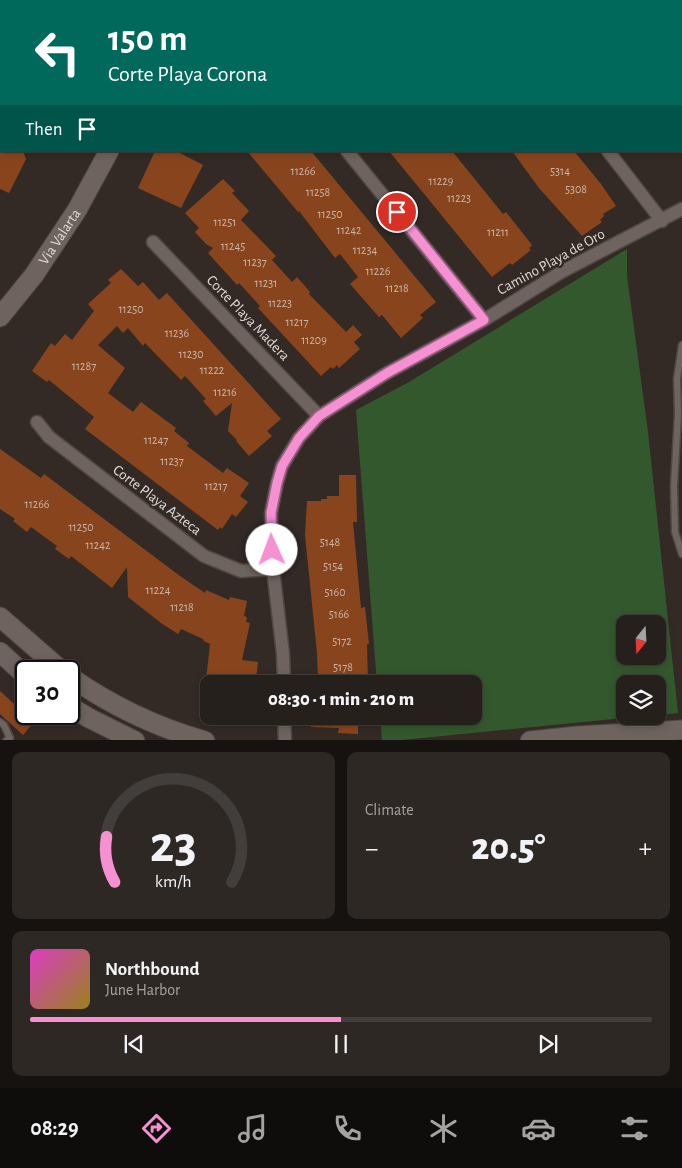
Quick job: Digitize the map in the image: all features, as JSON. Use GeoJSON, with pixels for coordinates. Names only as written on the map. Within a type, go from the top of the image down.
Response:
{"type":"FeatureCollection","features":[{"type":"Feature","properties":{"kind":"main road","name":"Via Valarta"},"geometry":{"type":"LineString","coordinates":[[0,317],[34,275],[78,210],[108,152]]}},
{"type":"Feature","properties":{"kind":"main road"},"geometry":{"type":"LineString","coordinates":[[0,617],[49,660]]}},
{"type":"Feature","properties":{"kind":"main road"},"geometry":{"type":"LineString","coordinates":[[0,652],[15,666]]}},
{"type":"Feature","properties":{"kind":"main road"},"geometry":{"type":"LineString","coordinates":[[80,683],[109,702],[137,716],[165,728],[205,740]]}},
{"type":"Feature","properties":{"kind":"main road"},"geometry":{"type":"LineString","coordinates":[[80,713],[135,740]]}},
{"type":"Feature","properties":{"kind":"main road"},"geometry":{"type":"LineString","coordinates":[[530,740],[578,736],[671,734]]}},
{"type":"Feature","properties":{"kind":"street"},"geometry":{"type":"LineString","coordinates":[[348,152],[484,320]]}},
{"type":"Feature","properties":{"kind":"street"},"geometry":{"type":"LineString","coordinates":[[609,152],[662,221]]}},
{"type":"Feature","properties":{"kind":"street","name":"Camino Playa de Oro"},"geometry":{"type":"LineString","coordinates":[[284,675],[273,569],[271,513],[282,466],[299,438],[319,416],[387,373],[484,320],[563,271],[682,210]]}},
{"type":"Feature","properties":{"kind":"street","name":"Corte Playa Madera"},"geometry":{"type":"LineString","coordinates":[[152,242],[319,416]]}},
{"type":"Feature","properties":{"kind":"street","name":"Corte Playa Azteca"},"geometry":{"type":"LineString","coordinates":[[36,422],[49,437],[204,556],[241,571],[273,569]]}},
{"type":"Feature","properties":{"kind":"street"},"geometry":{"type":"LineString","coordinates":[[284,725],[285,740]]}},
{"type":"Feature","properties":{"kind":"lane"},"geometry":{"type":"LineString","coordinates":[[682,345],[677,379],[678,414],[674,486],[675,532],[682,554]]}},
{"type":"Feature","properties":{"kind":"lane"},"geometry":{"type":"LineString","coordinates":[[0,722],[4,725],[10,738],[6,740]]}},
{"type":"Feature","properties":{"kind":"green space"},"geometry":{"type":"Polygon","coordinates":[[[627,249],[627,276],[648,432],[678,713],[666,714],[666,675],[616,675],[616,719],[402,740],[382,740],[381,725],[482,725],[482,675],[376,675],[356,410],[409,382],[627,249]]]}},
{"type":"Feature","properties":{"kind":"building"},"geometry":{"type":"Polygon","coordinates":[[[0,152],[23,152],[26,159],[9,193],[0,189],[0,152]]]}},
{"type":"Feature","properties":{"kind":"building"},"geometry":{"type":"Polygon","coordinates":[[[155,152],[178,152],[203,165],[181,208],[138,188],[155,152]]]}},
{"type":"Feature","properties":{"kind":"building"},"geometry":{"type":"Polygon","coordinates":[[[248,152],[312,152],[436,302],[420,315],[423,318],[401,338],[382,315],[379,317],[350,284],[358,277],[340,254],[335,258],[248,152]]]}},
{"type":"Feature","properties":{"kind":"building"},"geometry":{"type":"Polygon","coordinates":[[[390,152],[453,152],[503,214],[506,212],[532,245],[529,248],[531,250],[512,265],[510,263],[492,277],[390,152]]]}},
{"type":"Feature","properties":{"kind":"building"},"geometry":{"type":"Polygon","coordinates":[[[513,152],[575,152],[616,206],[603,214],[604,216],[600,220],[602,222],[582,236],[539,188],[513,152]]]}},
{"type":"Feature","properties":{"kind":"building"},"geometry":{"type":"Polygon","coordinates":[[[223,179],[235,191],[232,193],[249,211],[241,220],[276,256],[272,260],[292,282],[297,277],[310,292],[309,294],[346,332],[353,325],[362,335],[354,342],[360,349],[339,368],[337,365],[333,369],[331,367],[321,376],[258,308],[260,306],[239,283],[237,285],[208,253],[213,248],[206,244],[195,232],[199,228],[185,213],[223,179]]]}},
{"type":"Feature","properties":{"kind":"building"},"geometry":{"type":"Polygon","coordinates":[[[121,269],[138,286],[143,282],[159,300],[167,293],[281,419],[267,431],[272,436],[249,456],[228,431],[232,403],[216,416],[203,401],[206,399],[185,376],[181,380],[145,343],[143,346],[128,328],[123,333],[117,326],[98,345],[125,368],[108,393],[133,412],[141,402],[176,428],[174,431],[189,443],[187,446],[223,473],[227,468],[249,483],[240,496],[248,502],[236,517],[232,514],[222,529],[220,527],[218,530],[85,429],[94,417],[49,380],[47,382],[32,371],[51,343],[55,346],[65,334],[72,340],[94,311],[88,304],[111,283],[108,280],[121,269]]]}},
{"type":"Feature","properties":{"kind":"building"},"geometry":{"type":"Polygon","coordinates":[[[0,449],[41,478],[44,474],[205,593],[206,590],[229,600],[230,597],[247,601],[244,616],[247,617],[246,622],[250,623],[242,660],[258,662],[256,675],[207,675],[210,644],[181,629],[178,634],[128,597],[127,567],[112,588],[71,556],[69,559],[55,549],[57,546],[31,527],[27,532],[13,521],[15,519],[0,509],[0,449]]]}},
{"type":"Feature","properties":{"kind":"building"},"geometry":{"type":"Polygon","coordinates":[[[339,475],[356,475],[357,522],[353,522],[361,608],[365,607],[369,644],[367,644],[368,675],[318,675],[305,535],[307,501],[321,501],[321,499],[327,499],[327,496],[339,496],[339,475]]]}},
{"type":"Feature","properties":{"kind":"building"},"geometry":{"type":"Polygon","coordinates":[[[0,691],[15,705],[15,725],[31,725],[23,735],[0,714],[0,691]]]}},
{"type":"Feature","properties":{"kind":"building"},"geometry":{"type":"Polygon","coordinates":[[[311,725],[358,725],[358,734],[338,733],[339,728],[311,727],[311,725]]]}},
{"type":"Feature","properties":{"kind":"route"},"geometry":{"type":"LineString","coordinates":[[272,550],[271,513],[282,466],[299,438],[319,416],[387,373],[484,320],[397,212]]}}]}
